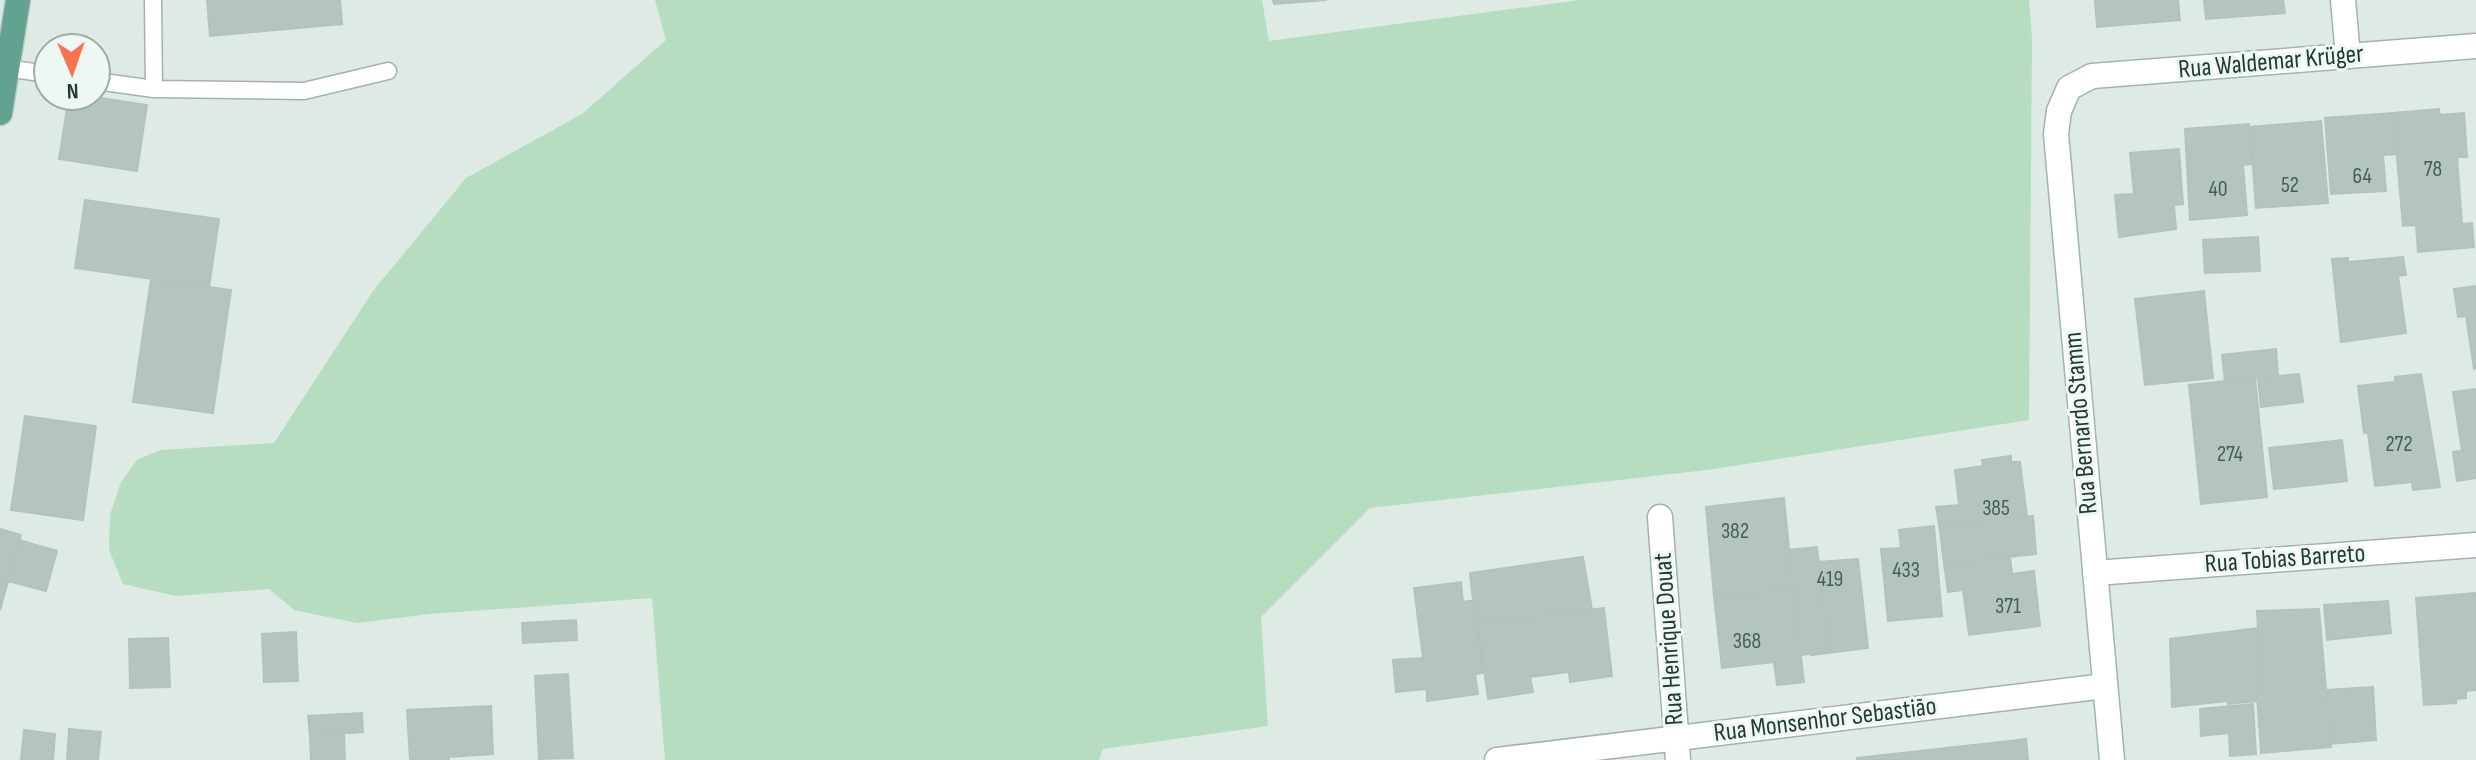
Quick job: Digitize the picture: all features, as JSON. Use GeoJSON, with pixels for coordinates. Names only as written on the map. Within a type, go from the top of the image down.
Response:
{"type":"FeatureCollection","features":[{"type":"Feature","properties":{"kind":"main road"},"geometry":{"type":"LineString","coordinates":[[0,113],[18,0]]}},
{"type":"Feature","properties":{"kind":"street"},"geometry":{"type":"LineString","coordinates":[[2343,0],[2348,56]]}},
{"type":"Feature","properties":{"kind":"street","name":"Rua Waldemar Krüger"},"geometry":{"type":"LineString","coordinates":[[2069,88],[2092,76],[2476,46]]}},
{"type":"Feature","properties":{"kind":"street","name":"Rua Bernardo Stamm"},"geometry":{"type":"LineString","coordinates":[[2069,88],[2059,111],[2056,134],[2112,760]]}},
{"type":"Feature","properties":{"kind":"street","name":"Rua Henrique Douat"},"geometry":{"type":"LineString","coordinates":[[1660,517],[1677,749]]}},
{"type":"Feature","properties":{"kind":"street","name":"Rua Tobias Barreto"},"geometry":{"type":"LineString","coordinates":[[2095,573],[2476,545]]}},
{"type":"Feature","properties":{"kind":"street","name":"Rua Monsenhor Sebastião"},"geometry":{"type":"LineString","coordinates":[[1497,760],[1677,749],[2105,686]]}},
{"type":"Feature","properties":{"kind":"lane"},"geometry":{"type":"LineString","coordinates":[[153,0],[154,89]]}},
{"type":"Feature","properties":{"kind":"lane"},"geometry":{"type":"LineString","coordinates":[[6,68],[32,72]]}},
{"type":"Feature","properties":{"kind":"lane"},"geometry":{"type":"LineString","coordinates":[[112,83],[154,89],[304,91],[388,71]]}},
{"type":"Feature","properties":{"kind":"green space"},"geometry":{"type":"Polygon","coordinates":[[[655,0],[1262,0],[1269,41],[1580,0],[2029,0],[2032,38],[2029,420],[1707,470],[1370,508],[1261,617],[1268,726],[1103,749],[1099,760],[665,760],[652,598],[430,614],[357,623],[294,610],[269,589],[176,596],[123,584],[109,550],[110,515],[121,482],[137,460],[160,450],[274,443],[373,291],[466,178],[582,114],[666,40],[655,0]]]}},
{"type":"Feature","properties":{"kind":"building"},"geometry":{"type":"Polygon","coordinates":[[[207,0],[340,0],[342,24],[210,36],[207,0]]]}},
{"type":"Feature","properties":{"kind":"building"},"geometry":{"type":"Polygon","coordinates":[[[1273,0],[1327,0],[1274,4],[1273,0]]]}},
{"type":"Feature","properties":{"kind":"building"},"geometry":{"type":"Polygon","coordinates":[[[2095,0],[2178,0],[2180,20],[2097,27],[2095,0]]]}},
{"type":"Feature","properties":{"kind":"building"},"geometry":{"type":"Polygon","coordinates":[[[2204,0],[2283,0],[2285,13],[2206,19],[2204,0]]]}},
{"type":"Feature","properties":{"kind":"building"},"geometry":{"type":"Polygon","coordinates":[[[112,100],[147,105],[137,171],[59,159],[66,112],[112,112],[112,100]]]}},
{"type":"Feature","properties":{"kind":"building"},"geometry":{"type":"Polygon","coordinates":[[[2439,109],[2440,115],[2464,113],[2467,157],[2457,157],[2462,224],[2472,223],[2474,247],[2418,252],[2416,225],[2403,226],[2393,113],[2439,109]]]}},
{"type":"Feature","properties":{"kind":"building"},"geometry":{"type":"Polygon","coordinates":[[[2393,113],[2396,154],[2383,155],[2386,191],[2331,194],[2325,118],[2393,113]]]}},
{"type":"Feature","properties":{"kind":"building"},"geometry":{"type":"Polygon","coordinates":[[[2321,121],[2328,203],[2256,208],[2250,127],[2321,121]]]}},
{"type":"Feature","properties":{"kind":"building"},"geometry":{"type":"Polygon","coordinates":[[[2249,124],[2252,164],[2243,165],[2247,215],[2190,220],[2185,129],[2249,124]]]}},
{"type":"Feature","properties":{"kind":"building"},"geometry":{"type":"Polygon","coordinates":[[[2179,149],[2183,204],[2174,205],[2176,229],[2119,237],[2115,195],[2134,194],[2130,153],[2179,149]]]}},
{"type":"Feature","properties":{"kind":"building"},"geometry":{"type":"Polygon","coordinates":[[[85,200],[219,219],[209,287],[75,268],[85,200]]]}},
{"type":"Feature","properties":{"kind":"building"},"geometry":{"type":"Polygon","coordinates":[[[2258,237],[2260,271],[2205,273],[2203,240],[2258,237]]]}},
{"type":"Feature","properties":{"kind":"building"},"geometry":{"type":"Polygon","coordinates":[[[2403,257],[2406,275],[2398,276],[2406,333],[2341,342],[2332,259],[2348,258],[2348,262],[2403,257]]]}},
{"type":"Feature","properties":{"kind":"building"},"geometry":{"type":"Polygon","coordinates":[[[151,279],[231,290],[213,413],[133,402],[151,279]]]}},
{"type":"Feature","properties":{"kind":"building"},"geometry":{"type":"Polygon","coordinates":[[[2476,286],[2474,369],[2466,316],[2458,317],[2454,289],[2476,286]]]}},
{"type":"Feature","properties":{"kind":"building"},"geometry":{"type":"Polygon","coordinates":[[[2204,291],[2213,378],[2145,385],[2135,299],[2204,291]]]}},
{"type":"Feature","properties":{"kind":"building"},"geometry":{"type":"Polygon","coordinates":[[[2276,349],[2278,376],[2225,382],[2222,355],[2276,349]]]}},
{"type":"Feature","properties":{"kind":"building"},"geometry":{"type":"Polygon","coordinates":[[[2299,374],[2303,402],[2261,407],[2258,378],[2299,374]]]}},
{"type":"Feature","properties":{"kind":"building"},"geometry":{"type":"Polygon","coordinates":[[[2421,374],[2440,487],[2413,490],[2412,482],[2375,486],[2358,386],[2395,382],[2395,377],[2421,374]]]}},
{"type":"Feature","properties":{"kind":"building"},"geometry":{"type":"Polygon","coordinates":[[[2255,378],[2267,497],[2201,504],[2189,385],[2255,378]]]}},
{"type":"Feature","properties":{"kind":"building"},"geometry":{"type":"Polygon","coordinates":[[[2476,389],[2476,478],[2457,481],[2453,452],[2462,451],[2453,392],[2476,389]]]}},
{"type":"Feature","properties":{"kind":"building"},"geometry":{"type":"Polygon","coordinates":[[[25,416],[96,426],[83,520],[11,510],[25,416]]]}},
{"type":"Feature","properties":{"kind":"building"},"geometry":{"type":"Polygon","coordinates":[[[2342,440],[2347,481],[2274,489],[2269,448],[2342,440]]]}},
{"type":"Feature","properties":{"kind":"building"},"geometry":{"type":"Polygon","coordinates":[[[2011,456],[2011,462],[2020,462],[2027,517],[1939,524],[1936,507],[1959,505],[1955,470],[1983,466],[1982,460],[2011,456]]]}},
{"type":"Feature","properties":{"kind":"building"},"geometry":{"type":"Polygon","coordinates":[[[1784,498],[1793,589],[1714,597],[1706,507],[1784,498]]]}},
{"type":"Feature","properties":{"kind":"building"},"geometry":{"type":"Polygon","coordinates":[[[2033,516],[2036,554],[1944,564],[1939,524],[2033,516]]]}},
{"type":"Feature","properties":{"kind":"building"},"geometry":{"type":"Polygon","coordinates":[[[1934,526],[1942,616],[1888,621],[1881,549],[1901,548],[1899,530],[1934,526]]]}},
{"type":"Feature","properties":{"kind":"building"},"geometry":{"type":"Polygon","coordinates":[[[0,529],[21,535],[0,610],[0,529]]]}},
{"type":"Feature","properties":{"kind":"building"},"geometry":{"type":"Polygon","coordinates":[[[19,540],[57,551],[46,591],[8,581],[19,540]]]}},
{"type":"Feature","properties":{"kind":"building"},"geometry":{"type":"Polygon","coordinates":[[[1817,547],[1829,651],[1801,655],[1789,550],[1817,547]]]}},
{"type":"Feature","properties":{"kind":"building"},"geometry":{"type":"Polygon","coordinates":[[[1583,557],[1592,610],[1476,625],[1470,573],[1583,557]]]}},
{"type":"Feature","properties":{"kind":"building"},"geometry":{"type":"Polygon","coordinates":[[[2010,557],[2012,574],[2034,571],[2040,626],[1969,635],[1963,590],[1948,592],[1944,564],[2010,557]]]}},
{"type":"Feature","properties":{"kind":"building"},"geometry":{"type":"Polygon","coordinates":[[[1858,559],[1868,648],[1811,655],[1829,651],[1818,562],[1858,559]]]}},
{"type":"Feature","properties":{"kind":"building"},"geometry":{"type":"Polygon","coordinates":[[[1461,582],[1463,602],[1473,600],[1483,673],[1475,674],[1478,694],[1427,701],[1427,689],[1396,692],[1393,660],[1423,658],[1414,588],[1461,582]]]}},
{"type":"Feature","properties":{"kind":"building"},"geometry":{"type":"Polygon","coordinates":[[[1793,589],[1804,682],[1777,685],[1774,662],[1722,668],[1714,597],[1793,589]]]}},
{"type":"Feature","properties":{"kind":"building"},"geometry":{"type":"Polygon","coordinates":[[[2476,593],[2476,690],[2466,691],[2466,698],[2456,699],[2456,703],[2424,705],[2416,598],[2476,593]]]}},
{"type":"Feature","properties":{"kind":"building"},"geometry":{"type":"Polygon","coordinates":[[[2388,601],[2391,633],[2327,640],[2324,605],[2388,601]]]}},
{"type":"Feature","properties":{"kind":"building"},"geometry":{"type":"Polygon","coordinates":[[[1604,608],[1612,676],[1570,682],[1569,672],[1530,677],[1533,692],[1488,699],[1478,624],[1604,608]]]}},
{"type":"Feature","properties":{"kind":"building"},"geometry":{"type":"Polygon","coordinates":[[[2319,609],[2331,747],[2261,753],[2257,695],[2262,695],[2257,611],[2319,609]]]}},
{"type":"Feature","properties":{"kind":"building"},"geometry":{"type":"Polygon","coordinates":[[[576,620],[577,640],[523,643],[522,623],[576,620]]]}},
{"type":"Feature","properties":{"kind":"building"},"geometry":{"type":"Polygon","coordinates":[[[2258,628],[2262,695],[2257,695],[2257,701],[2172,707],[2170,639],[2258,628]]]}},
{"type":"Feature","properties":{"kind":"building"},"geometry":{"type":"Polygon","coordinates":[[[296,632],[298,681],[264,682],[262,634],[296,632]]]}},
{"type":"Feature","properties":{"kind":"building"},"geometry":{"type":"Polygon","coordinates":[[[168,638],[170,687],[130,688],[129,639],[168,638]]]}},
{"type":"Feature","properties":{"kind":"building"},"geometry":{"type":"Polygon","coordinates":[[[568,674],[573,758],[539,759],[535,676],[568,674]]]}},
{"type":"Feature","properties":{"kind":"building"},"geometry":{"type":"Polygon","coordinates":[[[2373,687],[2376,740],[2330,744],[2326,690],[2373,687]]]}},
{"type":"Feature","properties":{"kind":"building"},"geometry":{"type":"Polygon","coordinates":[[[2253,704],[2256,754],[2230,756],[2229,733],[2201,736],[2200,709],[2253,704]]]}},
{"type":"Feature","properties":{"kind":"building"},"geometry":{"type":"Polygon","coordinates":[[[491,706],[493,754],[449,757],[449,760],[410,760],[407,710],[491,706]]]}},
{"type":"Feature","properties":{"kind":"building"},"geometry":{"type":"Polygon","coordinates":[[[362,713],[363,732],[310,736],[308,716],[362,713]]]}},
{"type":"Feature","properties":{"kind":"building"},"geometry":{"type":"Polygon","coordinates":[[[69,729],[101,732],[98,760],[67,760],[69,729]]]}},
{"type":"Feature","properties":{"kind":"building"},"geometry":{"type":"Polygon","coordinates":[[[24,730],[55,734],[53,760],[21,760],[24,730]]]}},
{"type":"Feature","properties":{"kind":"building"},"geometry":{"type":"Polygon","coordinates":[[[344,734],[345,760],[311,760],[310,736],[344,734]]]}},
{"type":"Feature","properties":{"kind":"building"},"geometry":{"type":"Polygon","coordinates":[[[2026,739],[2028,760],[1857,760],[1857,758],[2026,739]]]}}]}
